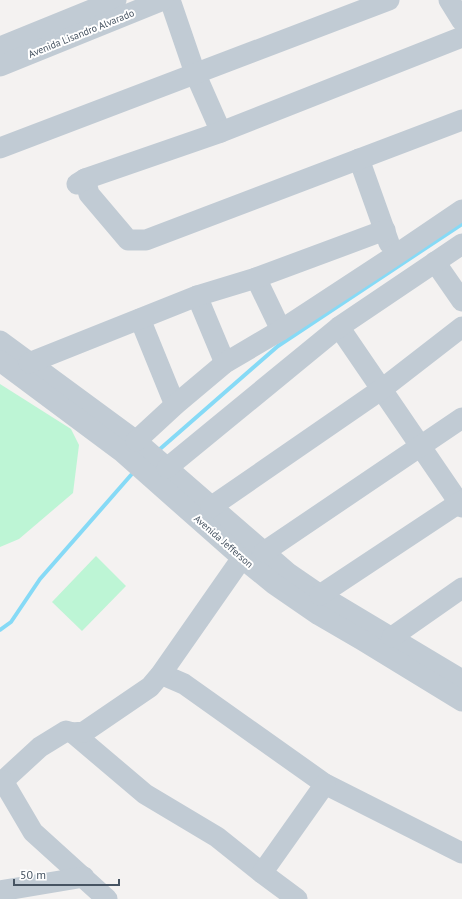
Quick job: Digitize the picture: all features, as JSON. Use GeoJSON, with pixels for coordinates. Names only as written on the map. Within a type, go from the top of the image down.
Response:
{"type":"FeatureCollection","features":[{"type":"Feature","properties":{"kind":"street","name":"Avenida Lisandro Alvarado"},"geometry":{"type":"LineString","coordinates":[[0,47],[83,6],[116,0]]}},
{"type":"Feature","properties":{"kind":"street","name":"Avenida Lisandro Alvarado"},"geometry":{"type":"LineString","coordinates":[[0,66],[163,0]]}},
{"type":"Feature","properties":{"kind":"street"},"geometry":{"type":"LineString","coordinates":[[170,0],[195,73],[221,132]]}},
{"type":"Feature","properties":{"kind":"street"},"geometry":{"type":"LineString","coordinates":[[0,148],[389,0]]}},
{"type":"Feature","properties":{"kind":"street"},"geometry":{"type":"LineString","coordinates":[[449,0],[462,21]]}},
{"type":"Feature","properties":{"kind":"street"},"geometry":{"type":"LineString","coordinates":[[462,37],[221,132],[81,181],[89,194],[128,240],[146,240],[462,120]]}},
{"type":"Feature","properties":{"kind":"street"},"geometry":{"type":"LineString","coordinates":[[359,159],[394,256]]}},
{"type":"Feature","properties":{"kind":"street"},"geometry":{"type":"LineString","coordinates":[[136,441],[175,405],[225,363],[281,330],[462,210]]}},
{"type":"Feature","properties":{"kind":"street"},"geometry":{"type":"LineString","coordinates":[[29,363],[197,296],[256,278],[384,230]]}},
{"type":"Feature","properties":{"kind":"street"},"geometry":{"type":"LineString","coordinates":[[167,468],[339,327],[462,244]]}},
{"type":"Feature","properties":{"kind":"street"},"geometry":{"type":"LineString","coordinates":[[434,262],[462,301]]}},
{"type":"Feature","properties":{"kind":"street"},"geometry":{"type":"LineString","coordinates":[[256,278],[281,330]]}},
{"type":"Feature","properties":{"kind":"street"},"geometry":{"type":"LineString","coordinates":[[197,296],[225,363]]}},
{"type":"Feature","properties":{"kind":"street"},"geometry":{"type":"LineString","coordinates":[[140,319],[175,405]]}},
{"type":"Feature","properties":{"kind":"street"},"geometry":{"type":"LineString","coordinates":[[320,595],[461,503],[339,327]]}},
{"type":"Feature","properties":{"kind":"street"},"geometry":{"type":"LineString","coordinates":[[211,507],[382,389],[462,327]]}},
{"type":"Feature","properties":{"kind":"street","name":"Avenida Jefferson"},"geometry":{"type":"LineString","coordinates":[[0,341],[136,441],[288,573],[320,595],[462,680]]}},
{"type":"Feature","properties":{"kind":"street","name":"Avenida Jefferson"},"geometry":{"type":"LineString","coordinates":[[0,361],[121,451],[242,558],[295,600],[462,701]]}},
{"type":"Feature","properties":{"kind":"street"},"geometry":{"type":"LineString","coordinates":[[264,552],[462,418]]}},
{"type":"Feature","properties":{"kind":"street"},"geometry":{"type":"LineString","coordinates":[[107,899],[33,832],[1,781],[40,746],[66,731],[73,733],[84,732],[150,687],[242,558]]}},
{"type":"Feature","properties":{"kind":"street"},"geometry":{"type":"LineString","coordinates":[[392,637],[462,588]]}},
{"type":"Feature","properties":{"kind":"street"},"geometry":{"type":"LineString","coordinates":[[160,674],[184,684],[325,784],[462,853]]}},
{"type":"Feature","properties":{"kind":"street"},"geometry":{"type":"LineString","coordinates":[[73,733],[145,794],[217,837],[297,899]]}},
{"type":"Feature","properties":{"kind":"street"},"geometry":{"type":"LineString","coordinates":[[262,873],[325,784]]}},
{"type":"Feature","properties":{"kind":"street"},"geometry":{"type":"LineString","coordinates":[[0,891],[84,877]]}},
{"type":"Feature","properties":{"kind":"green space"},"geometry":{"type":"Polygon","coordinates":[[[0,384],[71,429],[79,445],[73,493],[19,539],[0,547],[0,384]]]}},
{"type":"Feature","properties":{"kind":"green space"},"geometry":{"type":"Polygon","coordinates":[[[96,556],[126,586],[82,631],[52,602],[96,556]]]}},
{"type":"Feature","properties":{"kind":"waterway"},"geometry":{"type":"LineString","coordinates":[[160,449],[278,346],[462,224]]}},
{"type":"Feature","properties":{"kind":"waterway"},"geometry":{"type":"LineString","coordinates":[[0,630],[11,622],[40,579],[131,475]]}}]}
